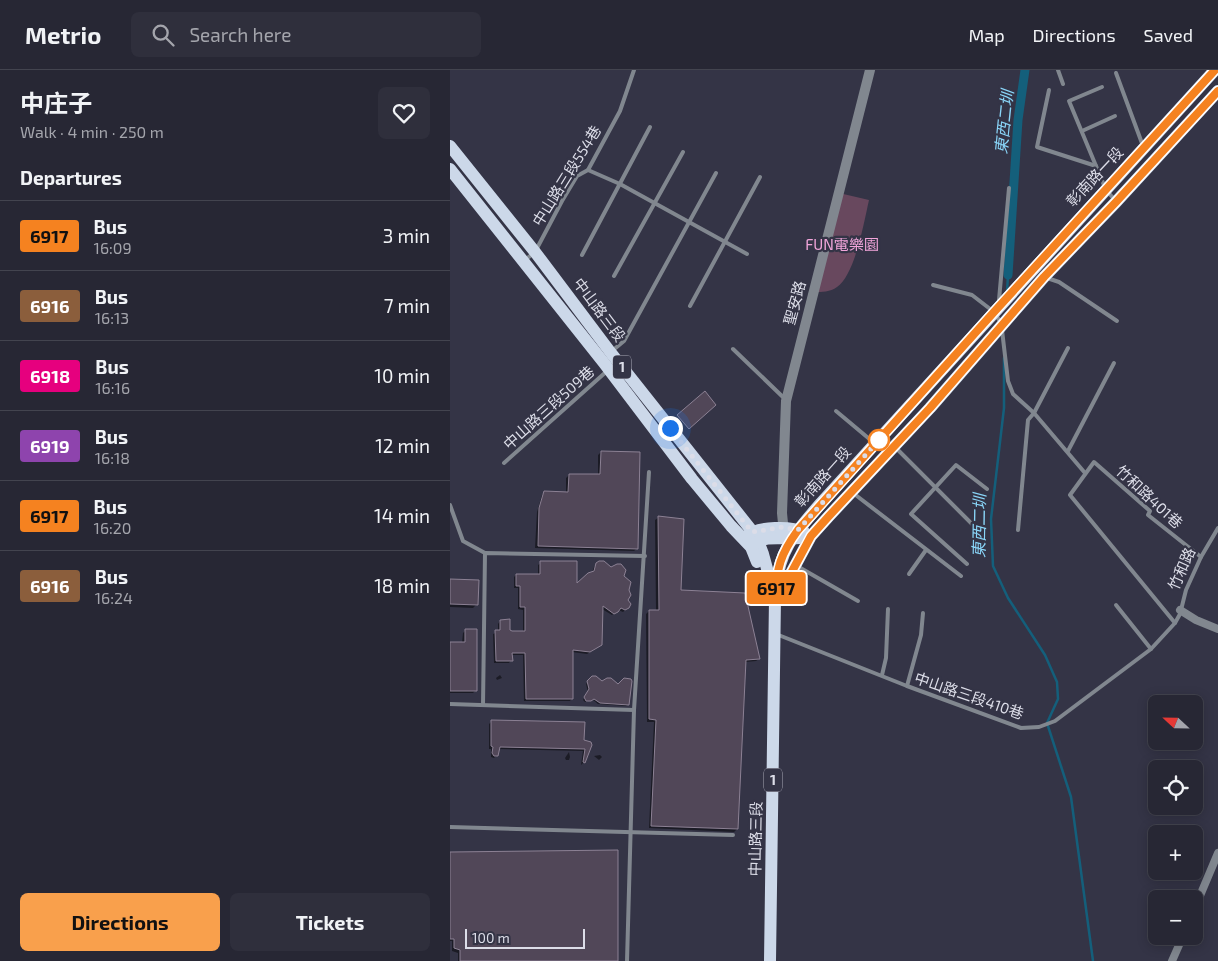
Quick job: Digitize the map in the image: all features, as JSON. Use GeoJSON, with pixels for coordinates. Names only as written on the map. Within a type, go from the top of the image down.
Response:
{"type":"FeatureCollection","features":[{"type":"Feature","properties":{"kind":"main road","name":"彰南路一段"},"geometry":{"type":"LineString","coordinates":[[775,598],[777,574],[788,536],[875,444],[1215,70]]}},
{"type":"Feature","properties":{"kind":"main road","name":"彰南路一段"},"geometry":{"type":"LineString","coordinates":[[775,598],[796,565],[811,536],[930,408],[1044,277],[1218,91]]}},
{"type":"Feature","properties":{"kind":"main road","name":"中山路三段"},"geometry":{"type":"LineString","coordinates":[[450,146],[535,252],[608,362]]}},
{"type":"Feature","properties":{"kind":"main road","name":"中山路三段"},"geometry":{"type":"LineString","coordinates":[[450,169],[751,540],[775,598],[770,961]]}},
{"type":"Feature","properties":{"kind":"main road"},"geometry":{"type":"LineString","coordinates":[[751,540],[788,536],[811,536]]}},
{"type":"Feature","properties":{"kind":"street","name":"聖安路"},"geometry":{"type":"LineString","coordinates":[[788,536],[782,514],[786,400],[870,70]]}},
{"type":"Feature","properties":{"kind":"street","name":"竹和路"},"geometry":{"type":"LineString","coordinates":[[1180,610],[1196,620],[1218,629]]}},
{"type":"Feature","properties":{"kind":"street"},"geometry":{"type":"LineString","coordinates":[[1202,890],[1218,853]]}},
{"type":"Feature","properties":{"kind":"street"},"geometry":{"type":"LineString","coordinates":[[1172,961],[1179,945]]}},
{"type":"Feature","properties":{"kind":"lane","name":"中山路三段554巷"},"geometry":{"type":"LineString","coordinates":[[524,262],[535,252],[577,176],[588,170],[620,111],[634,70]]}},
{"type":"Feature","properties":{"kind":"lane"},"geometry":{"type":"LineString","coordinates":[[1058,70],[1063,84]]}},
{"type":"Feature","properties":{"kind":"lane"},"geometry":{"type":"LineString","coordinates":[[1116,73],[1144,148]]}},
{"type":"Feature","properties":{"kind":"lane"},"geometry":{"type":"LineString","coordinates":[[1102,87],[1069,100],[1106,190],[1116,202]]}},
{"type":"Feature","properties":{"kind":"lane"},"geometry":{"type":"LineString","coordinates":[[1049,90],[1037,147],[1096,166]]}},
{"type":"Feature","properties":{"kind":"lane"},"geometry":{"type":"LineString","coordinates":[[1082,131],[1115,116]]}},
{"type":"Feature","properties":{"kind":"lane"},"geometry":{"type":"LineString","coordinates":[[582,255],[650,127]]}},
{"type":"Feature","properties":{"kind":"lane"},"geometry":{"type":"LineString","coordinates":[[614,276],[683,152]]}},
{"type":"Feature","properties":{"kind":"lane"},"geometry":{"type":"LineString","coordinates":[[588,170],[620,184],[747,254]]}},
{"type":"Feature","properties":{"kind":"lane","name":"中山路三段509巷"},"geometry":{"type":"LineString","coordinates":[[504,464],[608,362],[624,341],[716,173]]}},
{"type":"Feature","properties":{"kind":"lane"},"geometry":{"type":"LineString","coordinates":[[690,306],[760,177]]}},
{"type":"Feature","properties":{"kind":"lane"},"geometry":{"type":"LineString","coordinates":[[994,312],[999,300],[1009,188]]}},
{"type":"Feature","properties":{"kind":"lane"},"geometry":{"type":"LineString","coordinates":[[1032,270],[1044,277],[1059,282],[1117,321]]}},
{"type":"Feature","properties":{"kind":"lane"},"geometry":{"type":"LineString","coordinates":[[933,285],[972,295],[994,312],[1002,324],[1008,381],[1013,394],[1034,413],[1085,473],[1070,495],[1175,623]]}},
{"type":"Feature","properties":{"kind":"lane"},"geometry":{"type":"LineString","coordinates":[[1018,530],[1028,420],[1034,413],[1068,348]]}},
{"type":"Feature","properties":{"kind":"lane"},"geometry":{"type":"LineString","coordinates":[[733,350],[786,400]]}},
{"type":"Feature","properties":{"kind":"lane"},"geometry":{"type":"LineString","coordinates":[[1068,451],[1114,363]]}},
{"type":"Feature","properties":{"kind":"lane"},"geometry":{"type":"LineString","coordinates":[[836,411],[875,444]]}},
{"type":"Feature","properties":{"kind":"lane"},"geometry":{"type":"LineString","coordinates":[[894,446],[984,536]]}},
{"type":"Feature","properties":{"kind":"lane","name":"竹和路401巷"},"geometry":{"type":"LineString","coordinates":[[1085,473],[1094,462],[1150,511],[1148,514],[1201,558]]}},
{"type":"Feature","properties":{"kind":"lane"},"geometry":{"type":"LineString","coordinates":[[967,564],[911,514],[956,465],[986,489]]}},
{"type":"Feature","properties":{"kind":"lane"},"geometry":{"type":"LineString","coordinates":[[627,961],[634,710],[650,472]]}},
{"type":"Feature","properties":{"kind":"lane"},"geometry":{"type":"LineString","coordinates":[[851,492],[961,576]]}},
{"type":"Feature","properties":{"kind":"lane"},"geometry":{"type":"LineString","coordinates":[[450,505],[463,541],[485,553],[645,556]]}},
{"type":"Feature","properties":{"kind":"lane","name":"竹和路"},"geometry":{"type":"LineString","coordinates":[[1180,610],[1186,590],[1218,528]]}},
{"type":"Feature","properties":{"kind":"lane"},"geometry":{"type":"LineString","coordinates":[[909,574],[926,550]]}},
{"type":"Feature","properties":{"kind":"lane"},"geometry":{"type":"LineString","coordinates":[[483,705],[485,553]]}},
{"type":"Feature","properties":{"kind":"lane"},"geometry":{"type":"LineString","coordinates":[[796,565],[858,601]]}},
{"type":"Feature","properties":{"kind":"lane"},"geometry":{"type":"LineString","coordinates":[[1116,604],[1152,649]]}},
{"type":"Feature","properties":{"kind":"lane"},"geometry":{"type":"LineString","coordinates":[[882,675],[886,658],[888,609]]}},
{"type":"Feature","properties":{"kind":"lane","name":"中山路三段410巷"},"geometry":{"type":"LineString","coordinates":[[775,634],[1021,728],[1039,727],[1055,720],[1152,649],[1175,623],[1180,610]]}},
{"type":"Feature","properties":{"kind":"lane"},"geometry":{"type":"LineString","coordinates":[[907,686],[921,635],[923,613]]}},
{"type":"Feature","properties":{"kind":"lane"},"geometry":{"type":"LineString","coordinates":[[450,704],[634,710]]}},
{"type":"Feature","properties":{"kind":"lane"},"geometry":{"type":"LineString","coordinates":[[450,827],[733,835]]}},
{"type":"Feature","properties":{"kind":"green space","name":"FUN電樂園"},"geometry":{"type":"Polygon","coordinates":[[[839,193],[869,200],[861,234],[854,260],[843,281],[832,290],[814,292],[839,193]]]}},
{"type":"Feature","properties":{"kind":"building"},"geometry":{"type":"Polygon","coordinates":[[[705,391],[716,405],[689,429],[677,415],[705,391]]]}},
{"type":"Feature","properties":{"kind":"building"},"geometry":{"type":"Polygon","coordinates":[[[601,451],[640,452],[638,549],[538,546],[539,508],[544,491],[568,492],[569,474],[600,474],[601,451]]]}},
{"type":"Feature","properties":{"kind":"building"},"geometry":{"type":"Polygon","coordinates":[[[658,516],[684,519],[681,590],[745,593],[760,659],[746,660],[738,829],[651,826],[656,720],[649,719],[649,610],[659,610],[658,516]]]}},
{"type":"Feature","properties":{"kind":"building"},"geometry":{"type":"Polygon","coordinates":[[[540,561],[577,561],[577,583],[588,573],[594,571],[596,563],[599,561],[604,561],[611,567],[621,564],[626,570],[624,576],[631,582],[629,590],[631,595],[628,600],[631,604],[629,608],[625,610],[621,608],[614,614],[603,606],[602,645],[590,652],[573,650],[573,699],[526,699],[525,653],[512,653],[513,661],[496,661],[495,630],[500,630],[500,620],[510,619],[510,630],[512,631],[525,631],[525,607],[520,607],[520,586],[516,586],[516,574],[540,574],[540,561]]]}},
{"type":"Feature","properties":{"kind":"building"},"geometry":{"type":"Polygon","coordinates":[[[450,579],[479,580],[478,605],[450,604],[450,579]]]}},
{"type":"Feature","properties":{"kind":"building"},"geometry":{"type":"Polygon","coordinates":[[[465,629],[477,629],[477,691],[450,691],[450,642],[465,642],[465,629]]]}},
{"type":"Feature","properties":{"kind":"building"},"geometry":{"type":"Polygon","coordinates":[[[592,676],[596,676],[602,681],[611,678],[618,684],[624,678],[631,679],[629,705],[600,703],[594,699],[586,701],[584,697],[589,689],[587,681],[592,676]]]}},
{"type":"Feature","properties":{"kind":"building"},"geometry":{"type":"Polygon","coordinates":[[[491,720],[585,722],[584,740],[591,742],[592,745],[585,763],[583,762],[585,749],[500,747],[498,756],[494,756],[492,753],[493,747],[491,746],[491,720]]]}},
{"type":"Feature","properties":{"kind":"building"},"geometry":{"type":"Polygon","coordinates":[[[618,850],[618,961],[460,961],[460,950],[454,948],[454,939],[450,939],[450,852],[618,850]]]}},
{"type":"Feature","properties":{"kind":"waterway","name":"東西二圳"},"geometry":{"type":"LineString","coordinates":[[1008,275],[1018,120],[1025,70]]}},
{"type":"Feature","properties":{"kind":"waterway","name":"東西二圳"},"geometry":{"type":"LineString","coordinates":[[1007,293],[1008,275]]}},
{"type":"Feature","properties":{"kind":"waterway","name":"東西二圳"},"geometry":{"type":"LineString","coordinates":[[1004,358],[1004,408],[991,519],[993,566],[1008,598],[1045,655],[1057,682],[1058,699],[1047,723],[1071,797],[1093,961]]}},
{"type":"Feature","properties":{"kind":"bus line","name":"6917"},"geometry":{"type":"LineString","coordinates":[[1215,70],[798,530],[785,548],[780,562],[775,598],[789,577],[811,536],[930,408],[1044,277],[1218,91]]}},
{"type":"Feature","properties":{"kind":"route"},"geometry":{"type":"LineString","coordinates":[[670,428],[752,532],[783,527],[798,530],[879,440]]}}]}
